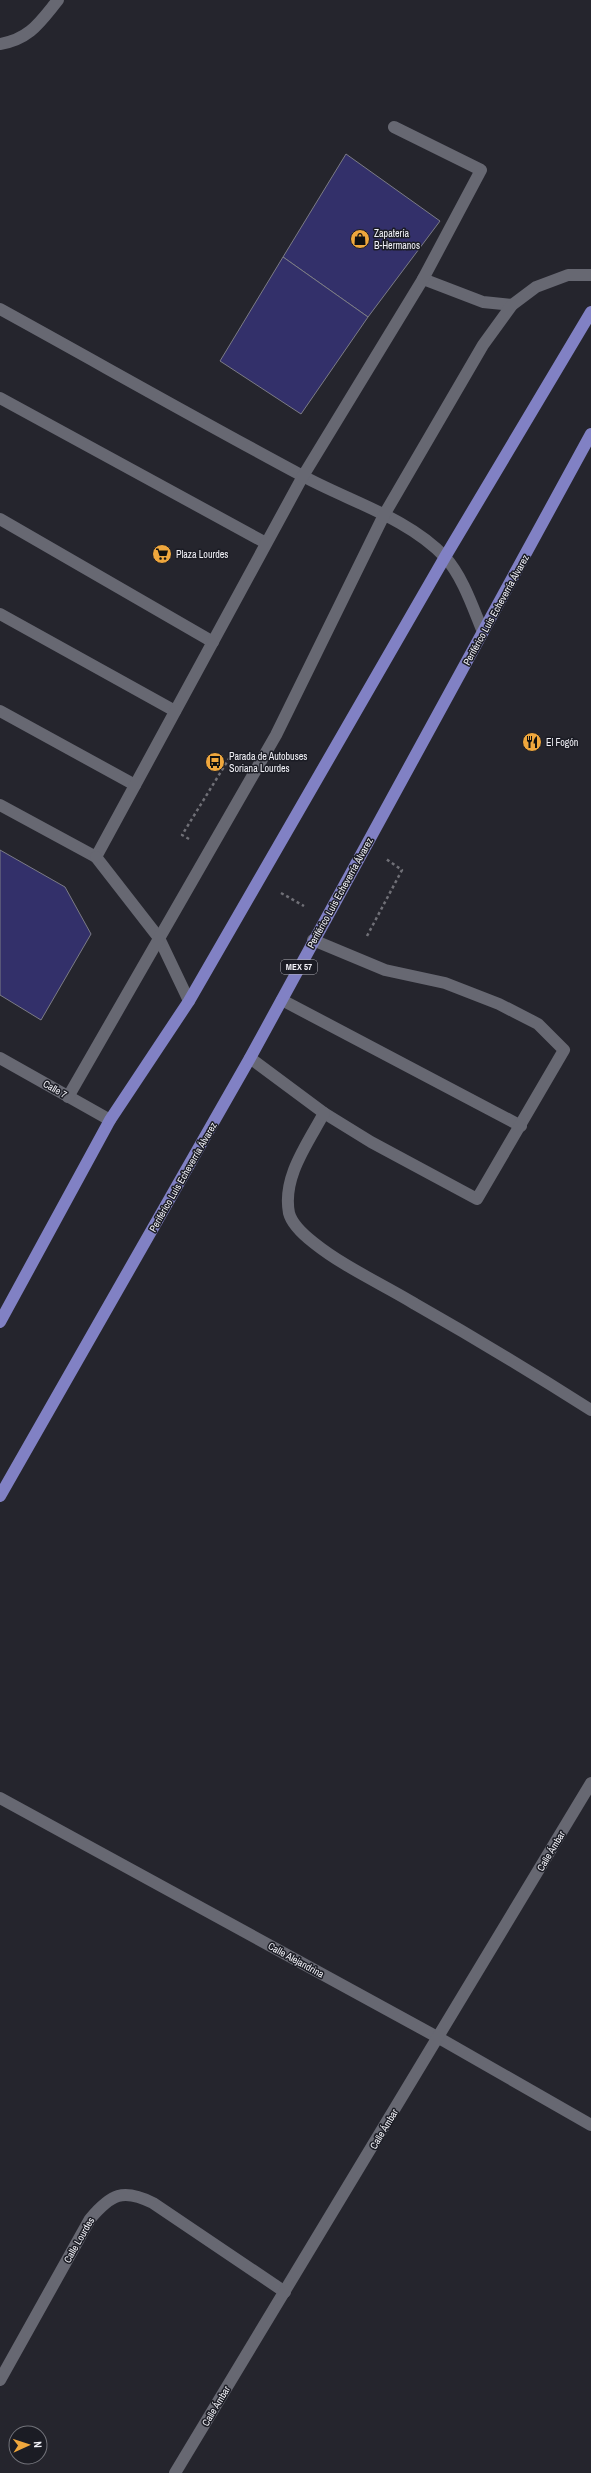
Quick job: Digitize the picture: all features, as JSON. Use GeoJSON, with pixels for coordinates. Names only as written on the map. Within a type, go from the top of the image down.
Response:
{"type":"FeatureCollection","features":[{"type":"Feature","properties":{"kind":"main road"},"geometry":{"type":"LineString","coordinates":[[0,1322],[110,1120],[189,1000],[445,557],[591,312]]}},
{"type":"Feature","properties":{"kind":"main road","name":"Periférico Luis Echeverría Álvarez"},"geometry":{"type":"LineString","coordinates":[[0,1496],[250,1058],[313,940],[366,847],[591,434]]}},
{"type":"Feature","properties":{"kind":"street"},"geometry":{"type":"LineString","coordinates":[[0,44],[17,41],[37,25],[58,0]]}},
{"type":"Feature","properties":{"kind":"street"},"geometry":{"type":"LineString","coordinates":[[96,857],[303,476],[423,279],[481,170],[394,127]]}},
{"type":"Feature","properties":{"kind":"street"},"geometry":{"type":"LineString","coordinates":[[68,1097],[276,735],[384,515],[483,345],[512,304],[536,287],[568,275],[591,275]]}},
{"type":"Feature","properties":{"kind":"street"},"geometry":{"type":"LineString","coordinates":[[423,279],[483,302],[512,304]]}},
{"type":"Feature","properties":{"kind":"street"},"geometry":{"type":"LineString","coordinates":[[0,309],[303,476],[384,515],[424,540],[445,557],[464,589],[484,632]]}},
{"type":"Feature","properties":{"kind":"street"},"geometry":{"type":"LineString","coordinates":[[0,398],[266,543]]}},
{"type":"Feature","properties":{"kind":"street"},"geometry":{"type":"LineString","coordinates":[[0,519],[212,642]]}},
{"type":"Feature","properties":{"kind":"street"},"geometry":{"type":"LineString","coordinates":[[0,614],[175,711]]}},
{"type":"Feature","properties":{"kind":"street"},"geometry":{"type":"LineString","coordinates":[[0,711],[135,785]]}},
{"type":"Feature","properties":{"kind":"street"},"geometry":{"type":"LineString","coordinates":[[0,805],[96,857],[159,938],[189,1000]]}},
{"type":"Feature","properties":{"kind":"street"},"geometry":{"type":"LineString","coordinates":[[250,1058],[324,1113],[371,1142],[477,1199],[564,1050],[542,1027],[499,1004],[444,983],[385,970],[313,940]]}},
{"type":"Feature","properties":{"kind":"street"},"geometry":{"type":"LineString","coordinates":[[282,1000],[521,1126]]}},
{"type":"Feature","properties":{"kind":"street","name":"Calle 7"},"geometry":{"type":"LineString","coordinates":[[0,1058],[110,1120]]}},
{"type":"Feature","properties":{"kind":"street"},"geometry":{"type":"LineString","coordinates":[[324,1113],[290,1179],[287,1197],[289,1215],[297,1228],[314,1243],[343,1262],[513,1361],[591,1410]]}},
{"type":"Feature","properties":{"kind":"street","name":"Calle Ámbar"},"geometry":{"type":"LineString","coordinates":[[175,2473],[439,2038],[591,1783]]}},
{"type":"Feature","properties":{"kind":"street","name":"Calle Alejandrina"},"geometry":{"type":"LineString","coordinates":[[0,1798],[439,2038],[591,2124]]}},
{"type":"Feature","properties":{"kind":"street","name":"Calle Lourdes"},"geometry":{"type":"LineString","coordinates":[[0,2380],[90,2219],[103,2204],[119,2195],[136,2194],[153,2203],[285,2292]]}},
{"type":"Feature","properties":{"kind":"path"},"geometry":{"type":"LineString","coordinates":[[364,941],[402,870],[366,847]]}},
{"type":"Feature","properties":{"kind":"building","name":"Zapatería B-Hermanos"},"geometry":{"type":"Polygon","coordinates":[[[346,154],[440,221],[368,317],[283,257],[346,154]]]}},
{"type":"Feature","properties":{"kind":"building"},"geometry":{"type":"Polygon","coordinates":[[[283,257],[368,317],[301,414],[220,361],[283,257]]]}},
{"type":"Feature","properties":{"kind":"building"},"geometry":{"type":"Polygon","coordinates":[[[0,850],[65,887],[91,934],[41,1020],[0,995],[0,850]]]}},
{"type":"Feature","properties":{"kind":"place","name":"Zapatería B-Hermanos"},"geometry":{"type":"Point","coordinates":[360,239]}},
{"type":"Feature","properties":{"kind":"place","name":"Plaza Lourdes"},"geometry":{"type":"Point","coordinates":[162,554]}},
{"type":"Feature","properties":{"kind":"place","name":"El Fogón"},"geometry":{"type":"Point","coordinates":[532,742]}},
{"type":"Feature","properties":{"kind":"place","name":"Parada de Autobuses Soriana Lourdes"},"geometry":{"type":"Point","coordinates":[215,762]}}]}
